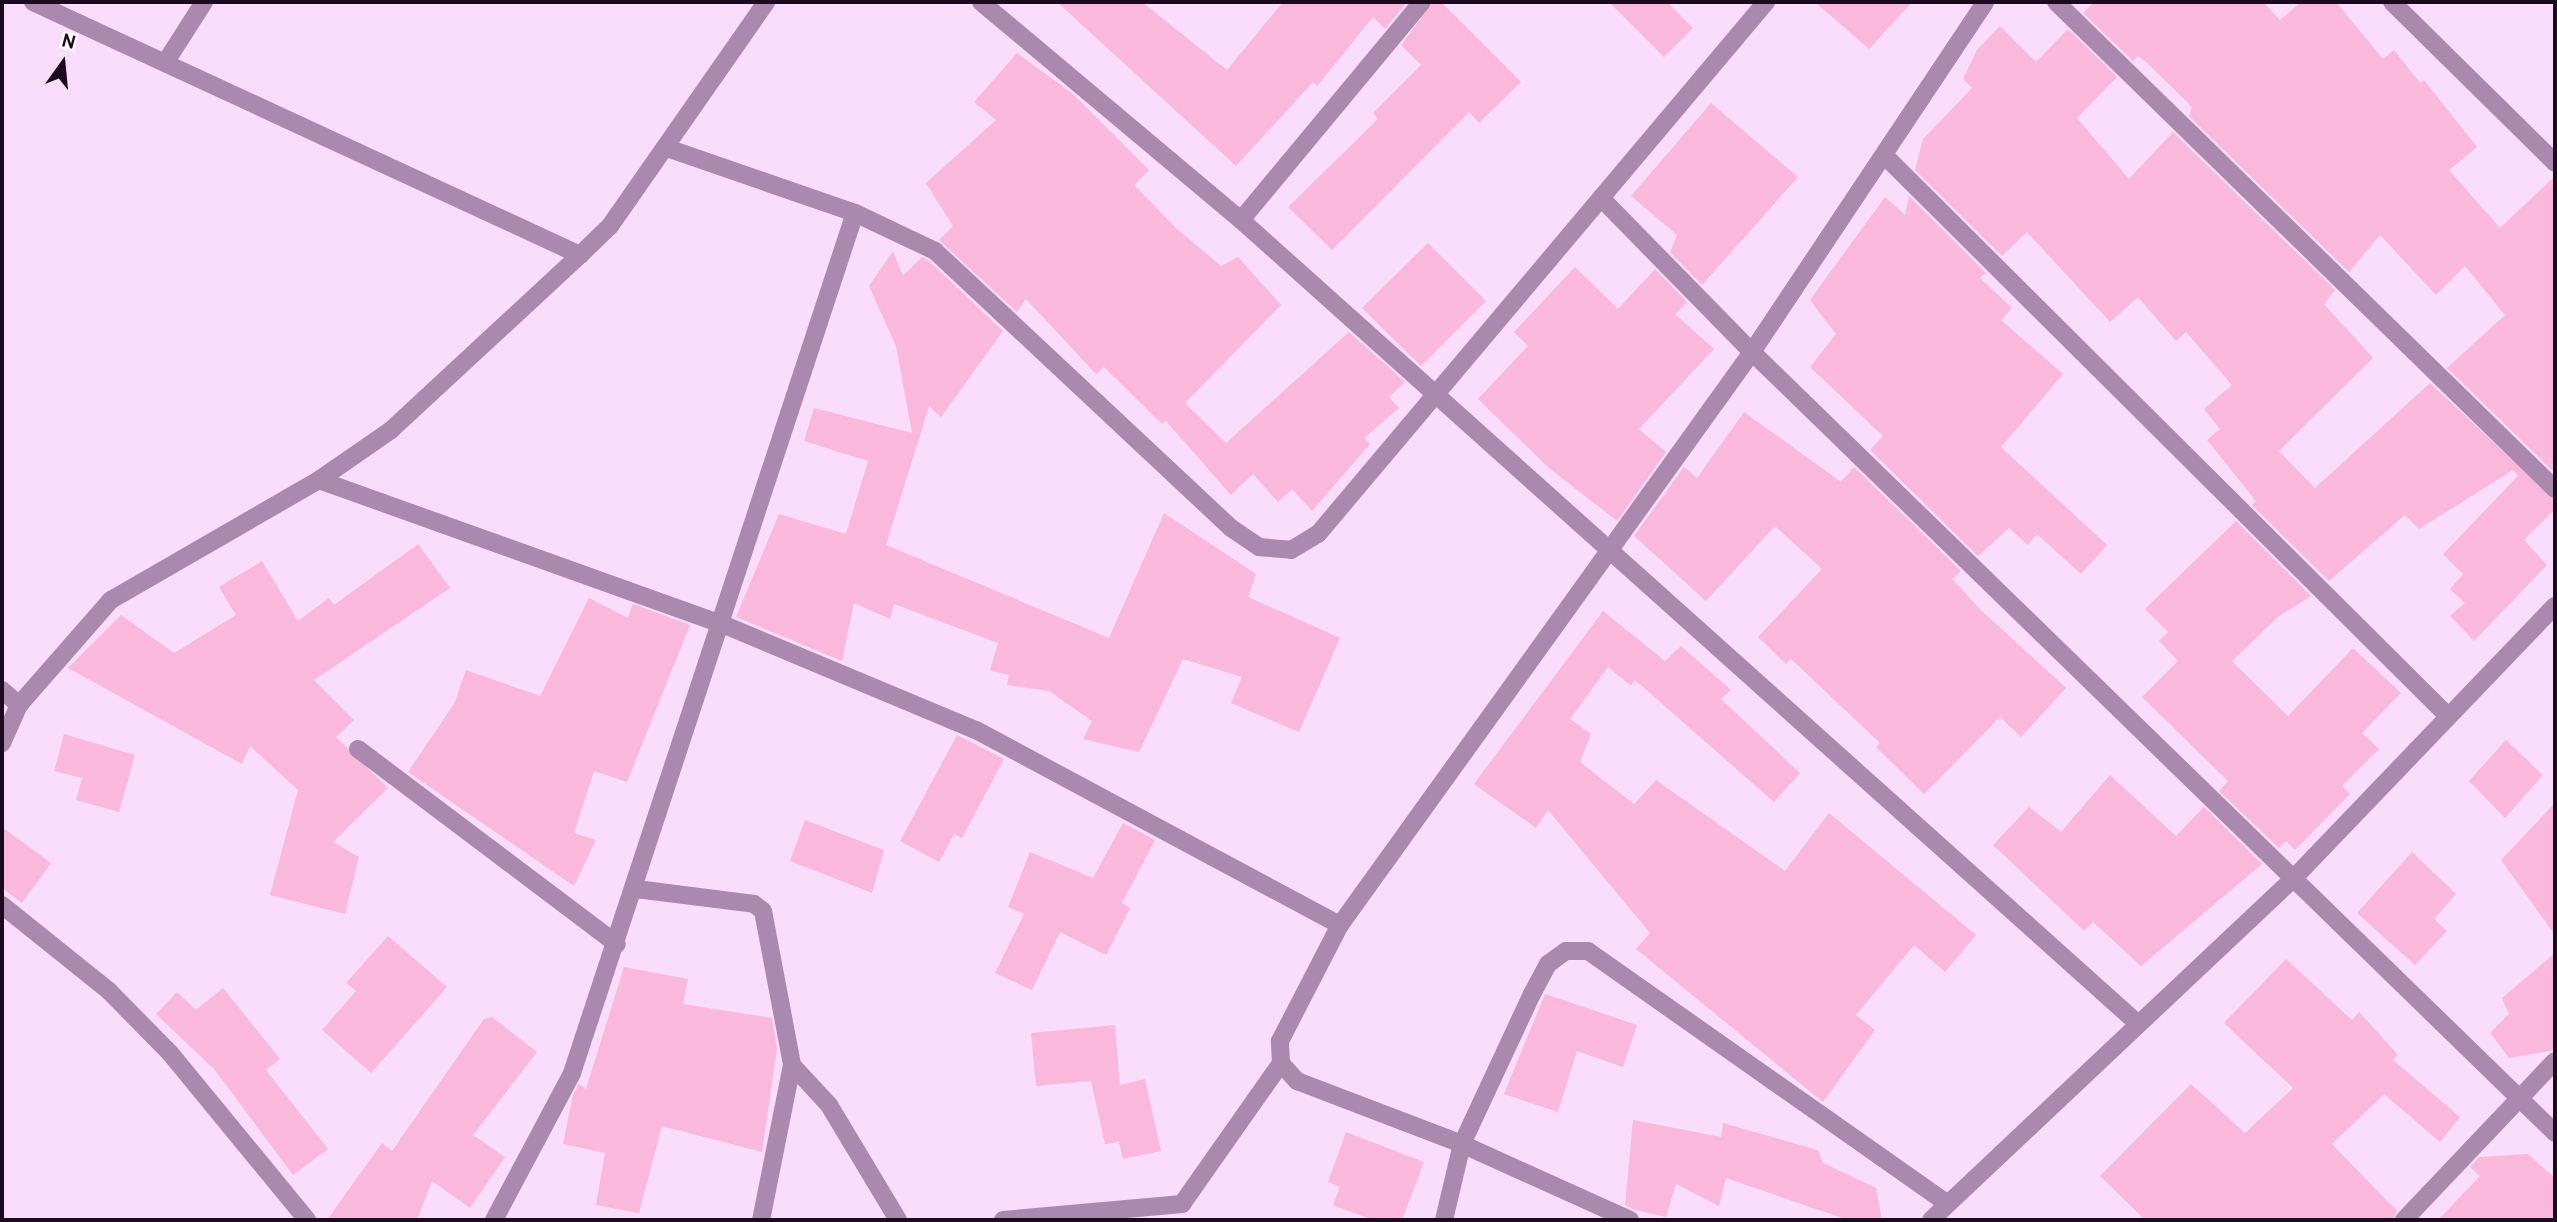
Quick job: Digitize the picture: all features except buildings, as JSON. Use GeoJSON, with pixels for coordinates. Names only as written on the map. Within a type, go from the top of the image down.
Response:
{"type":"FeatureCollection","features":[{"type":"Feature","properties":{"kind":"street"},"geometry":{"type":"LineString","coordinates":[[33,2],[580,255]]}},
{"type":"Feature","properties":{"kind":"street"},"geometry":{"type":"LineString","coordinates":[[165,63],[204,2]]}},
{"type":"Feature","properties":{"kind":"street"},"geometry":{"type":"LineString","coordinates":[[2,743],[19,705],[111,600],[319,480],[429,400],[580,255],[667,148],[766,2]]}},
{"type":"Feature","properties":{"kind":"street"},"geometry":{"type":"LineString","coordinates":[[981,2],[1241,220],[1438,395],[1610,554],[2136,1022]]}},
{"type":"Feature","properties":{"kind":"street"},"geometry":{"type":"LineString","coordinates":[[1241,220],[1422,2]]}},
{"type":"Feature","properties":{"kind":"street"},"geometry":{"type":"LineString","coordinates":[[667,148],[855,214],[909,236],[958,268],[1231,528],[1259,547],[1291,550],[1318,534],[1438,395],[1766,2]]}},
{"type":"Feature","properties":{"kind":"street"},"geometry":{"type":"LineString","coordinates":[[1003,1220],[1182,1204],[1281,1063],[1280,1041],[1291,1009],[1339,925],[1610,554],[1752,352],[1985,2]]}},
{"type":"Feature","properties":{"kind":"street"},"geometry":{"type":"LineString","coordinates":[[2056,2],[2555,489]]}},
{"type":"Feature","properties":{"kind":"street"},"geometry":{"type":"LineString","coordinates":[[2392,2],[2555,163]]}},
{"type":"Feature","properties":{"kind":"street"},"geometry":{"type":"LineString","coordinates":[[1885,156],[2446,714]]}},
{"type":"Feature","properties":{"kind":"street"},"geometry":{"type":"LineString","coordinates":[[1601,198],[1752,352],[2291,881],[2555,1133]]}},
{"type":"Feature","properties":{"kind":"street"},"geometry":{"type":"LineString","coordinates":[[494,1220],[572,1073],[636,889],[855,214]]}},
{"type":"Feature","properties":{"kind":"street"},"geometry":{"type":"LineString","coordinates":[[319,480],[722,624],[1032,755],[1339,925]]}},
{"type":"Feature","properties":{"kind":"street"},"geometry":{"type":"LineString","coordinates":[[1931,1220],[2136,1022],[2291,881],[2446,714],[2555,606]]}},
{"type":"Feature","properties":{"kind":"street"},"geometry":{"type":"LineString","coordinates":[[2,690],[19,705]]}},
{"type":"Feature","properties":{"kind":"street"},"geometry":{"type":"LineString","coordinates":[[358,749],[617,944]]}},
{"type":"Feature","properties":{"kind":"street"},"geometry":{"type":"LineString","coordinates":[[636,889],[763,911],[792,1065],[761,1220]]}},
{"type":"Feature","properties":{"kind":"street"},"geometry":{"type":"LineString","coordinates":[[2,905],[109,991],[170,1053],[307,1220]]}},
{"type":"Feature","properties":{"kind":"street"},"geometry":{"type":"LineString","coordinates":[[1444,1220],[1462,1144],[1548,964],[1566,951],[1588,951],[1946,1203]]}},
{"type":"Feature","properties":{"kind":"street"},"geometry":{"type":"LineString","coordinates":[[2404,1220],[2517,1096],[2555,1060]]}},
{"type":"Feature","properties":{"kind":"street"},"geometry":{"type":"LineString","coordinates":[[1281,1063],[1297,1081],[1331,1097],[1462,1144],[1630,1220]]}},
{"type":"Feature","properties":{"kind":"street"},"geometry":{"type":"LineString","coordinates":[[792,1065],[829,1105],[898,1220]]}}]}
